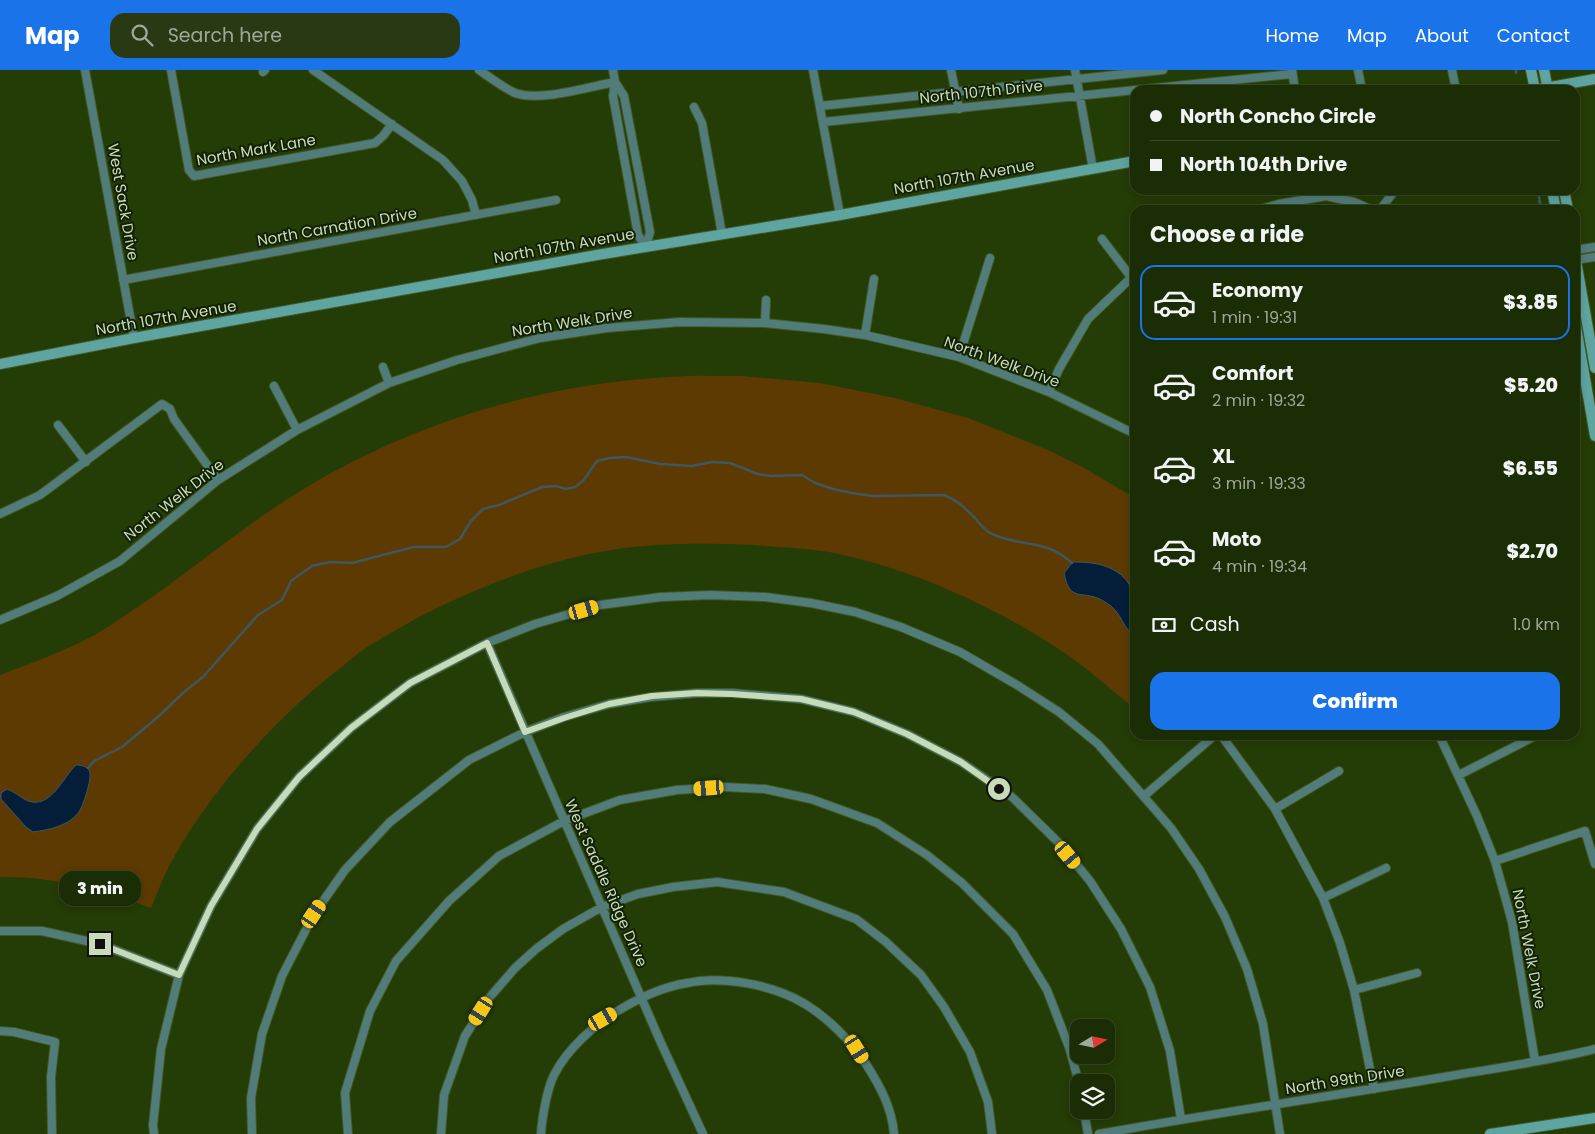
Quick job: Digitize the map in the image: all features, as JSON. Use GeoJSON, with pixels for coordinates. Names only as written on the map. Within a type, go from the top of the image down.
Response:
{"type":"FeatureCollection","features":[{"type":"Feature","properties":{"kind":"main road"},"geometry":{"type":"LineString","coordinates":[[1531,70],[1533,85]]}},
{"type":"Feature","properties":{"kind":"main road"},"geometry":{"type":"LineString","coordinates":[[1544,70],[1547,85]]}},
{"type":"Feature","properties":{"kind":"main road"},"geometry":{"type":"LineString","coordinates":[[1564,85],[1595,79]]}},
{"type":"Feature","properties":{"kind":"main road","name":"North 107th Avenue"},"geometry":{"type":"LineString","coordinates":[[0,364],[646,246],[840,215],[1130,163]]}},
{"type":"Feature","properties":{"kind":"main road"},"geometry":{"type":"LineString","coordinates":[[1580,284],[1595,368]]}},
{"type":"Feature","properties":{"kind":"main road"},"geometry":{"type":"LineString","coordinates":[[1580,350],[1595,436]]}},
{"type":"Feature","properties":{"kind":"main road"},"geometry":{"type":"LineString","coordinates":[[1490,1134],[1595,1118]]}},
{"type":"Feature","properties":{"kind":"street","name":"West Sack Drive"},"geometry":{"type":"LineString","coordinates":[[84,70],[134,338]]}},
{"type":"Feature","properties":{"kind":"street","name":"North Mark Lane"},"geometry":{"type":"LineString","coordinates":[[171,70],[189,170],[194,176],[375,142],[383,136],[392,124]]}},
{"type":"Feature","properties":{"kind":"street"},"geometry":{"type":"LineString","coordinates":[[313,70],[449,165],[466,189],[476,215]]}},
{"type":"Feature","properties":{"kind":"street"},"geometry":{"type":"LineString","coordinates":[[479,70],[517,94],[530,96],[545,96],[615,82]]}},
{"type":"Feature","properties":{"kind":"street"},"geometry":{"type":"LineString","coordinates":[[613,70],[615,82],[613,96],[638,235],[646,246]]}},
{"type":"Feature","properties":{"kind":"street"},"geometry":{"type":"LineString","coordinates":[[813,70],[840,215]]}},
{"type":"Feature","properties":{"kind":"street"},"geometry":{"type":"LineString","coordinates":[[951,70],[959,109]]}},
{"type":"Feature","properties":{"kind":"street"},"geometry":{"type":"LineString","coordinates":[[1075,70],[1094,169]]}},
{"type":"Feature","properties":{"kind":"street","name":"North 107th Drive"},"geometry":{"type":"LineString","coordinates":[[820,106],[1163,70]]}},
{"type":"Feature","properties":{"kind":"street"},"geometry":{"type":"LineString","coordinates":[[1358,70],[1361,85]]}},
{"type":"Feature","properties":{"kind":"street"},"geometry":{"type":"LineString","coordinates":[[1452,70],[1455,85]]}},
{"type":"Feature","properties":{"kind":"street"},"geometry":{"type":"LineString","coordinates":[[1292,72],[1294,85]]}},
{"type":"Feature","properties":{"kind":"street","name":"North 107th Drive"},"geometry":{"type":"LineString","coordinates":[[1172,85],[1292,72]]}},
{"type":"Feature","properties":{"kind":"street"},"geometry":{"type":"LineString","coordinates":[[615,82],[624,96],[650,232],[646,246]]}},
{"type":"Feature","properties":{"kind":"street","name":"North 107th Drive"},"geometry":{"type":"LineString","coordinates":[[823,122],[1130,90]]}},
{"type":"Feature","properties":{"kind":"street"},"geometry":{"type":"LineString","coordinates":[[694,107],[702,123],[722,234]]}},
{"type":"Feature","properties":{"kind":"street"},"geometry":{"type":"LineString","coordinates":[[1276,205],[1326,196],[1361,205]]}},
{"type":"Feature","properties":{"kind":"street","name":"North Carnation Drive"},"geometry":{"type":"LineString","coordinates":[[123,280],[556,200]]}},
{"type":"Feature","properties":{"kind":"street"},"geometry":{"type":"LineString","coordinates":[[1102,239],[1130,272]]}},
{"type":"Feature","properties":{"kind":"street"},"geometry":{"type":"LineString","coordinates":[[1580,254],[1595,247]]}},
{"type":"Feature","properties":{"kind":"street"},"geometry":{"type":"LineString","coordinates":[[1580,256],[1595,257]]}},
{"type":"Feature","properties":{"kind":"street"},"geometry":{"type":"LineString","coordinates":[[959,357],[990,258]]}},
{"type":"Feature","properties":{"kind":"street"},"geometry":{"type":"LineString","coordinates":[[1049,392],[1059,369],[1088,319],[1130,278]]}},
{"type":"Feature","properties":{"kind":"street"},"geometry":{"type":"LineString","coordinates":[[865,335],[874,279]]}},
{"type":"Feature","properties":{"kind":"street"},"geometry":{"type":"LineString","coordinates":[[764,323],[766,300]]}},
{"type":"Feature","properties":{"kind":"street","name":"North Welk Drive"},"geometry":{"type":"LineString","coordinates":[[0,620],[57,596],[120,561],[218,480],[297,430],[389,383],[457,360],[540,338],[607,328],[680,322],[764,323],[865,335],[959,357],[1049,392],[1130,429]]}},
{"type":"Feature","properties":{"kind":"street"},"geometry":{"type":"LineString","coordinates":[[383,367],[389,383]]}},
{"type":"Feature","properties":{"kind":"street"},"geometry":{"type":"LineString","coordinates":[[274,386],[297,430]]}},
{"type":"Feature","properties":{"kind":"street"},"geometry":{"type":"LineString","coordinates":[[0,514],[40,495],[162,404],[170,409],[174,419],[218,480]]}},
{"type":"Feature","properties":{"kind":"street"},"geometry":{"type":"LineString","coordinates":[[58,426],[86,462]]}},
{"type":"Feature","properties":{"kind":"street"},"geometry":{"type":"LineString","coordinates":[[154,1134],[153,1125],[161,1049],[179,975],[211,906],[257,829],[299,777],[351,728],[410,683],[487,643],[535,624],[600,605],[661,597],[711,595],[765,597],[811,603],[854,612],[901,627],[960,652],[1031,694],[1059,712],[1098,744],[1171,828],[1199,869],[1225,916],[1247,969],[1263,1024],[1280,1134]]}},
{"type":"Feature","properties":{"kind":"street","name":"West Saddle Ridge Drive"},"geometry":{"type":"LineString","coordinates":[[487,643],[641,997],[703,1134]]}},
{"type":"Feature","properties":{"kind":"street"},"geometry":{"type":"LineString","coordinates":[[252,1134],[251,1098],[262,1034],[282,976],[314,914],[334,885],[345,870],[390,822],[469,760],[525,732],[609,704],[652,696],[697,693],[742,694],[801,699],[854,712],[907,734],[961,762],[1012,798],[1058,842],[1090,881],[1121,929],[1150,987],[1170,1051],[1181,1119]]}},
{"type":"Feature","properties":{"kind":"street"},"geometry":{"type":"LineString","coordinates":[[1144,796],[1209,740]]}},
{"type":"Feature","properties":{"kind":"street"},"geometry":{"type":"LineString","coordinates":[[1225,740],[1275,809],[1323,898],[1340,943],[1354,990],[1374,1089]]}},
{"type":"Feature","properties":{"kind":"street","name":"North Welk Drive"},"geometry":{"type":"LineString","coordinates":[[1442,740],[1459,775],[1495,861],[1512,922],[1535,1061]]}},
{"type":"Feature","properties":{"kind":"street"},"geometry":{"type":"LineString","coordinates":[[1459,775],[1527,740]]}},
{"type":"Feature","properties":{"kind":"street"},"geometry":{"type":"LineString","coordinates":[[1275,809],[1339,771]]}},
{"type":"Feature","properties":{"kind":"street"},"geometry":{"type":"LineString","coordinates":[[348,1134],[345,1093],[370,1011],[396,961],[449,901],[499,856],[564,821],[620,800],[677,790],[724,787],[766,789],[811,799],[876,823],[927,855],[962,883],[1013,934],[1047,990],[1070,1047],[1077,1074]]}},
{"type":"Feature","properties":{"kind":"street"},"geometry":{"type":"LineString","coordinates":[[1495,861],[1585,831],[1595,864]]}},
{"type":"Feature","properties":{"kind":"street"},"geometry":{"type":"LineString","coordinates":[[1323,898],[1386,868]]}},
{"type":"Feature","properties":{"kind":"street"},"geometry":{"type":"LineString","coordinates":[[441,1134],[444,1095],[465,1036],[489,998],[515,968],[536,949],[563,929],[602,907],[638,894],[673,887],[717,882],[784,892],[856,919],[886,942],[921,975],[944,1006],[970,1052],[988,1102],[992,1134]]}},
{"type":"Feature","properties":{"kind":"street"},"geometry":{"type":"LineString","coordinates":[[0,931],[42,931],[100,944],[179,975]]}},
{"type":"Feature","properties":{"kind":"street"},"geometry":{"type":"LineString","coordinates":[[1354,990],[1417,973]]}},
{"type":"Feature","properties":{"kind":"street"},"geometry":{"type":"LineString","coordinates":[[541,1134],[542,1117],[554,1075],[574,1046],[603,1019],[641,997],[670,987],[689,982],[718,980],[743,982],[780,992],[804,1003],[825,1018],[857,1049],[880,1086],[893,1122],[894,1134]]}},
{"type":"Feature","properties":{"kind":"street"},"geometry":{"type":"LineString","coordinates":[[0,1031],[14,1032],[55,1042],[51,1077],[52,1134]]}},
{"type":"Feature","properties":{"kind":"street","name":"North 99th Drive"},"geometry":{"type":"LineString","coordinates":[[1099,1134],[1181,1119],[1374,1089],[1595,1049]]}},
{"type":"Feature","properties":{"kind":"street"},"geometry":{"type":"LineString","coordinates":[[1086,1119],[1088,1134]]}},
{"type":"Feature","properties":{"kind":"shaded area"},"geometry":{"type":"Polygon","coordinates":[[[696,376],[742,376],[820,383],[895,398],[968,418],[1048,450],[1084,468],[1130,495],[1130,705],[1069,656],[1022,626],[969,599],[885,566],[829,552],[753,545],[682,544],[611,550],[548,564],[484,587],[393,631],[358,654],[288,713],[224,783],[205,808],[173,859],[151,908],[77,885],[39,879],[0,877],[0,675],[55,654],[94,635],[160,591],[285,501],[348,464],[391,443],[435,425],[527,398],[621,381],[696,376]]]}},
{"type":"Feature","properties":{"kind":"water"},"geometry":{"type":"Polygon","coordinates":[[[1072,563],[1089,563],[1110,568],[1127,581],[1130,585],[1130,632],[1111,606],[1097,598],[1074,593],[1070,589],[1064,573],[1072,563]]]}},
{"type":"Feature","properties":{"kind":"water"},"geometry":{"type":"Polygon","coordinates":[[[76,765],[83,766],[89,770],[89,782],[85,799],[79,812],[64,824],[33,832],[26,827],[1,799],[1,793],[7,789],[28,801],[36,802],[43,800],[56,791],[76,765]]]}},
{"type":"Feature","properties":{"kind":"waterway"},"geometry":{"type":"LineString","coordinates":[[1539,195],[1540,205]]}},
{"type":"Feature","properties":{"kind":"waterway"},"geometry":{"type":"LineString","coordinates":[[88,768],[94,761],[122,747],[203,677],[258,615],[282,600],[291,581],[312,566],[330,562],[352,563],[414,547],[446,547],[460,539],[471,521],[483,509],[499,505],[542,487],[556,486],[566,489],[575,487],[583,481],[597,461],[610,458],[626,457],[660,464],[692,466],[712,462],[730,463],[758,474],[771,476],[802,475],[815,483],[833,489],[872,496],[944,495],[961,505],[989,533],[1013,541],[1053,550],[1063,555],[1072,563]]}},
{"type":"Feature","properties":{"kind":"route"},"geometry":{"type":"LineString","coordinates":[[100,944],[179,975],[211,906],[257,829],[299,777],[351,728],[410,683],[487,643],[525,732],[609,704],[652,696],[697,693],[801,699],[854,712],[907,734],[961,762],[999,789]]}}]}
